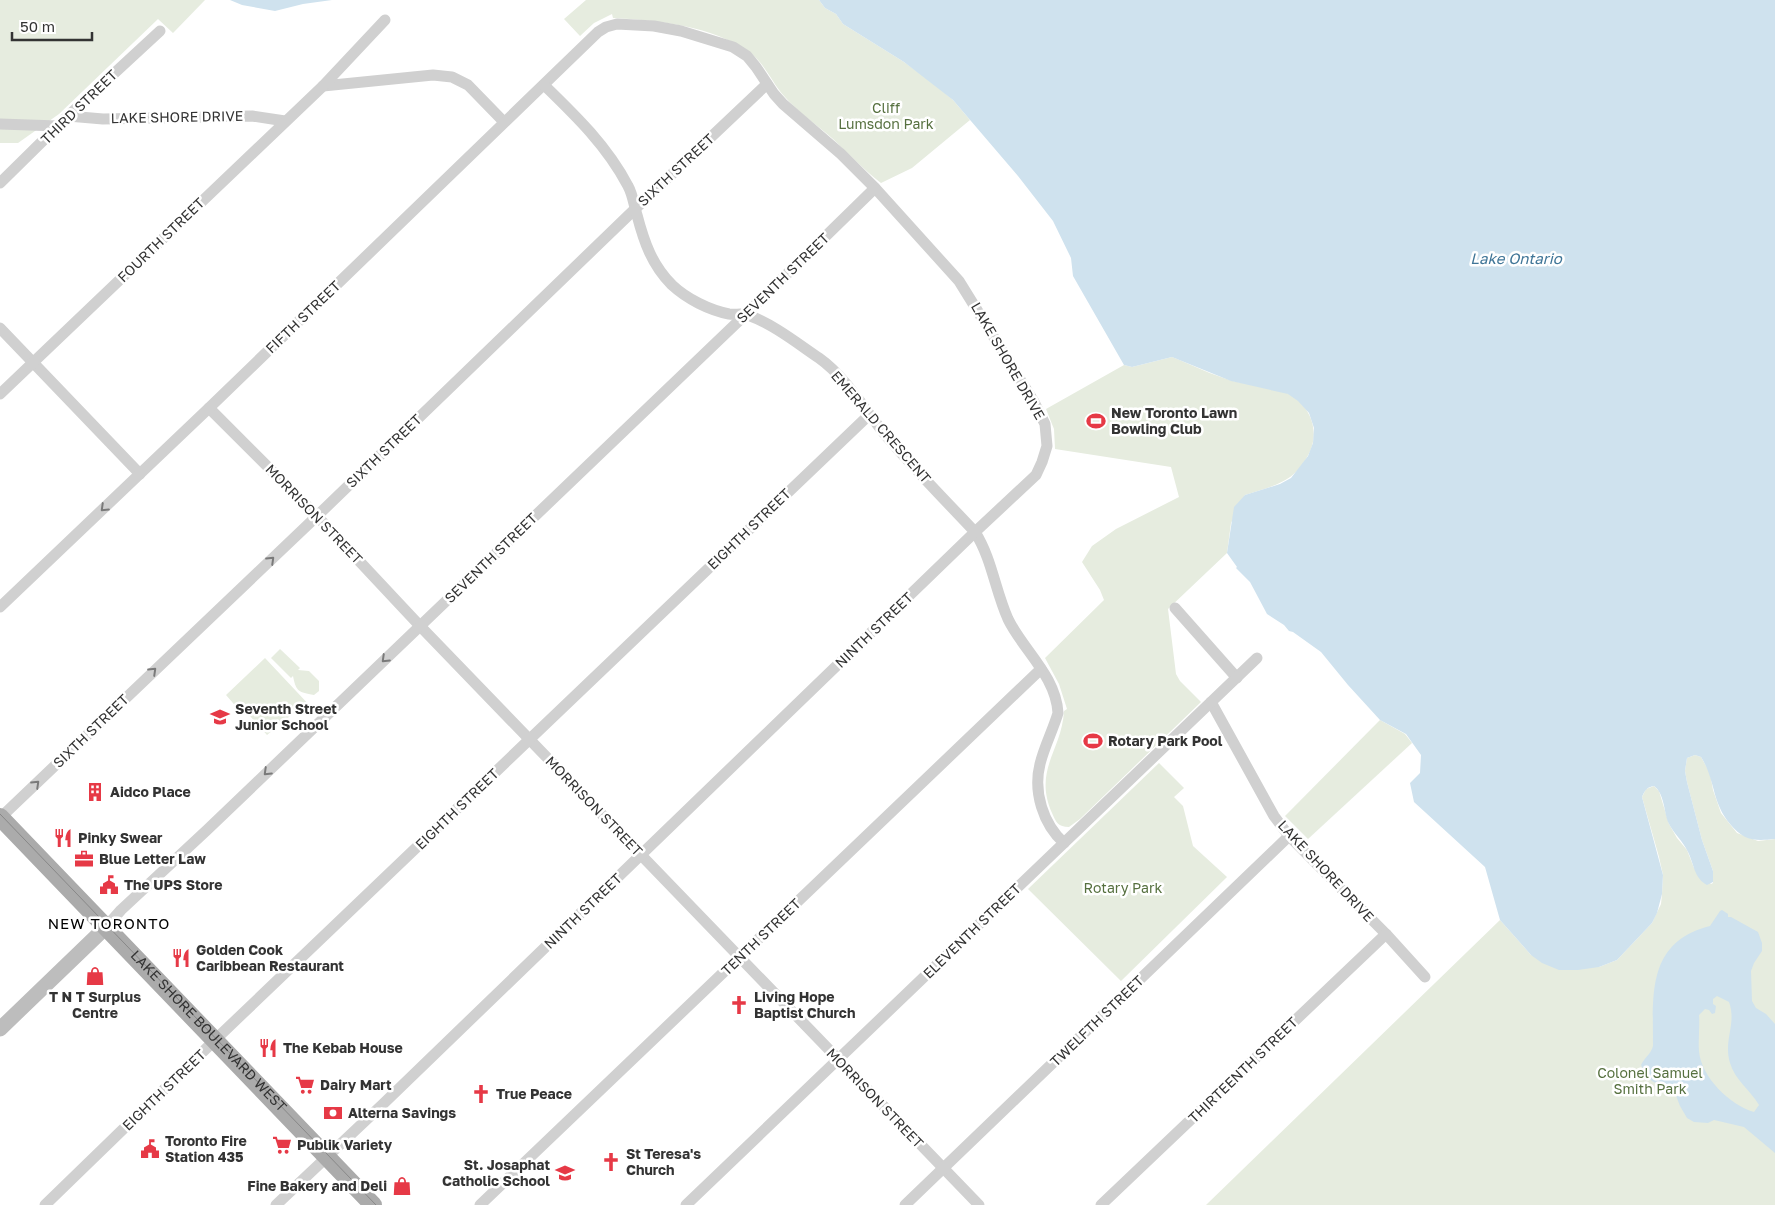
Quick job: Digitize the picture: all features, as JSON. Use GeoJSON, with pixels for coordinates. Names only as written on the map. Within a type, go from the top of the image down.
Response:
{"type":"FeatureCollection","features":[{"type":"Feature","properties":{"kind":"main road","name":"LAKE SHORE BOULEVARD WEST"},"geometry":{"type":"LineString","coordinates":[[0,817],[373,1205]]}},
{"type":"Feature","properties":{"kind":"main road"},"geometry":{"type":"LineString","coordinates":[[0,1029],[106,927]]}},
{"type":"Feature","properties":{"kind":"street","name":"FOURTH STREET"},"geometry":{"type":"LineString","coordinates":[[0,394],[323,86],[385,20]]}},
{"type":"Feature","properties":{"kind":"street","name":"LAKE SHORE DRIVE"},"geometry":{"type":"LineString","coordinates":[[606,27],[617,24],[629,24],[681,31],[733,47],[747,56],[783,104],[840,154],[875,188],[959,281],[1034,402],[1045,424],[1047,446],[1036,475],[975,532]]}},
{"type":"Feature","properties":{"kind":"street","name":"FIFTH STREET"},"geometry":{"type":"LineString","coordinates":[[0,607],[209,408],[594,35],[606,27]]}},
{"type":"Feature","properties":{"kind":"street","name":"THIRD STREET"},"geometry":{"type":"LineString","coordinates":[[0,183],[68,116],[160,31]]}},
{"type":"Feature","properties":{"kind":"street"},"geometry":{"type":"LineString","coordinates":[[323,86],[434,76],[452,77],[468,85],[504,122]]}},
{"type":"Feature","properties":{"kind":"street","name":"SIXTH STREET"},"geometry":{"type":"LineString","coordinates":[[0,817],[767,84]]}},
{"type":"Feature","properties":{"kind":"street","name":"EMERALD CRESCENT"},"geometry":{"type":"LineString","coordinates":[[544,85],[590,131],[607,151],[629,188],[649,252],[655,264],[673,286],[696,302],[714,310],[730,315],[746,314],[776,329],[821,360],[844,382],[917,472],[975,532]]}},
{"type":"Feature","properties":{"kind":"street","name":"LAKE SHORE DRIVE"},"geometry":{"type":"LineString","coordinates":[[68,116],[103,119],[252,116],[285,121]]}},
{"type":"Feature","properties":{"kind":"street"},"geometry":{"type":"LineString","coordinates":[[0,124],[58,126]]}},
{"type":"Feature","properties":{"kind":"street","name":"SEVENTH STREET"},"geometry":{"type":"LineString","coordinates":[[106,927],[121,910],[746,314],[875,188]]}},
{"type":"Feature","properties":{"kind":"street"},"geometry":{"type":"LineString","coordinates":[[0,328],[140,474]]}},
{"type":"Feature","properties":{"kind":"street","name":"MORRISON STREET"},"geometry":{"type":"LineString","coordinates":[[209,408],[317,516],[420,626],[979,1205]]}},
{"type":"Feature","properties":{"kind":"street","name":"EIGHTH STREET"},"geometry":{"type":"LineString","coordinates":[[45,1205],[869,415]]}},
{"type":"Feature","properties":{"kind":"street"},"geometry":{"type":"LineString","coordinates":[[975,532],[989,559],[1009,619],[1047,678],[1055,697],[1058,713],[1040,763],[1038,793],[1049,826],[1064,843]]}},
{"type":"Feature","properties":{"kind":"street","name":"NINTH STREET"},"geometry":{"type":"LineString","coordinates":[[276,1205],[975,532]]}},
{"type":"Feature","properties":{"kind":"street"},"geometry":{"type":"LineString","coordinates":[[1176,608],[1237,678]]}},
{"type":"Feature","properties":{"kind":"street","name":"ELEVENTH STREET"},"geometry":{"type":"LineString","coordinates":[[686,1205],[1257,658]]}},
{"type":"Feature","properties":{"kind":"street","name":"TENTH STREET"},"geometry":{"type":"LineString","coordinates":[[480,1205],[1041,669]]}},
{"type":"Feature","properties":{"kind":"street","name":"LAKE SHORE DRIVE"},"geometry":{"type":"LineString","coordinates":[[1211,702],[1274,816],[1289,836],[1386,934],[1425,977]]}},
{"type":"Feature","properties":{"kind":"street","name":"TWELFTH STREET"},"geometry":{"type":"LineString","coordinates":[[904,1205],[1289,836]]}},
{"type":"Feature","properties":{"kind":"street","name":"THIRTEENTH STREET"},"geometry":{"type":"LineString","coordinates":[[1101,1205],[1386,934]]}},
{"type":"Feature","properties":{"kind":"green space"},"geometry":{"type":"Polygon","coordinates":[[[0,0],[205,0],[173,33],[158,19],[59,114],[18,143],[0,143],[0,0]]]}},
{"type":"Feature","properties":{"kind":"green space","name":"Cliff Lumsdon Park"},"geometry":{"type":"Polygon","coordinates":[[[586,0],[819,0],[825,8],[836,14],[843,24],[904,62],[933,83],[953,100],[970,120],[912,168],[881,183],[790,102],[759,61],[735,43],[701,30],[647,20],[613,18],[612,14],[594,23],[580,36],[564,19],[586,0]]]}},
{"type":"Feature","properties":{"kind":"green space"},"geometry":{"type":"Polygon","coordinates":[[[1172,357],[1225,379],[1289,394],[1302,404],[1307,411],[1313,425],[1313,441],[1305,460],[1292,475],[1276,485],[1245,495],[1231,523],[1227,553],[1168,609],[1176,674],[1180,681],[1201,702],[1080,819],[1069,827],[1062,826],[1056,821],[1052,813],[1047,798],[1046,784],[1050,760],[1059,737],[1064,711],[1067,709],[1059,684],[1045,658],[1104,600],[1100,590],[1082,562],[1092,546],[1116,529],[1179,497],[1171,467],[1055,449],[1054,429],[1046,409],[1124,365],[1132,367],[1172,357]]]}},
{"type":"Feature","properties":{"kind":"green space"},"geometry":{"type":"Polygon","coordinates":[[[280,649],[300,668],[298,670],[309,671],[319,681],[319,691],[314,695],[302,692],[297,688],[293,676],[291,678],[271,658],[280,649]]]}},
{"type":"Feature","properties":{"kind":"green space"},"geometry":{"type":"Polygon","coordinates":[[[265,658],[312,708],[304,714],[295,712],[267,735],[242,707],[239,710],[226,695],[265,658]]]}},
{"type":"Feature","properties":{"kind":"green space"},"geometry":{"type":"Polygon","coordinates":[[[1380,720],[1405,734],[1412,743],[1308,839],[1285,816],[1380,720]]]}},
{"type":"Feature","properties":{"kind":"green space","name":"Colonel Samuel Smith Park"},"geometry":{"type":"Polygon","coordinates":[[[1695,755],[1701,757],[1710,773],[1713,790],[1721,813],[1737,833],[1758,841],[1775,839],[1775,1205],[1206,1205],[1500,920],[1531,955],[1599,967],[1617,960],[1652,923],[1661,904],[1663,875],[1642,797],[1646,789],[1654,786],[1659,791],[1669,824],[1687,850],[1694,868],[1711,884],[1713,883],[1713,871],[1702,840],[1685,771],[1687,758],[1695,755]]]}},
{"type":"Feature","properties":{"kind":"green space","name":"Rotary Park"},"geometry":{"type":"Polygon","coordinates":[[[1159,763],[1184,788],[1174,797],[1183,806],[1193,846],[1227,877],[1121,981],[1028,889],[1159,763]]]}},
{"type":"Feature","properties":{"kind":"water"},"geometry":{"type":"Polygon","coordinates":[[[230,0],[332,0],[303,4],[275,11],[242,5],[230,0]]]}},
{"type":"Feature","properties":{"kind":"water","name":"Lake Ontario"},"geometry":{"type":"Polygon","coordinates":[[[819,0],[1775,0],[1775,839],[1750,839],[1735,830],[1724,816],[1716,799],[1709,774],[1701,757],[1695,755],[1687,758],[1685,771],[1687,782],[1702,840],[1713,871],[1713,882],[1707,885],[1699,879],[1686,848],[1668,822],[1660,793],[1654,786],[1650,787],[1642,797],[1663,875],[1662,894],[1652,923],[1617,960],[1599,967],[1559,970],[1542,963],[1531,955],[1500,920],[1485,867],[1414,802],[1410,783],[1420,773],[1421,755],[1406,734],[1380,720],[1321,652],[1267,614],[1250,582],[1236,568],[1227,553],[1234,507],[1245,495],[1280,484],[1291,478],[1308,456],[1313,443],[1314,428],[1309,413],[1298,401],[1288,394],[1231,381],[1172,357],[1132,367],[1124,365],[1073,276],[1071,258],[1053,221],[1018,176],[953,100],[904,62],[843,24],[836,14],[825,8],[819,0]]]}},
{"type":"Feature","properties":{"kind":"water"},"geometry":{"type":"Polygon","coordinates":[[[1722,910],[1728,914],[1728,917],[1758,932],[1762,943],[1762,951],[1751,971],[1752,1001],[1756,1008],[1766,1014],[1775,1024],[1775,1153],[1744,1127],[1714,1120],[1708,1123],[1694,1122],[1687,1118],[1675,1093],[1668,1085],[1658,1084],[1651,1080],[1641,1065],[1653,1046],[1654,989],[1664,957],[1675,944],[1689,934],[1710,926],[1722,910]],[[1717,996],[1713,999],[1713,1004],[1716,1006],[1715,1013],[1712,1014],[1709,1010],[1705,1009],[1699,1015],[1699,1051],[1701,1061],[1705,1071],[1718,1089],[1736,1103],[1754,1112],[1759,1105],[1735,1075],[1728,1055],[1732,1018],[1729,1002],[1717,996]]]}},
{"type":"Feature","properties":{"kind":"tram line"},"geometry":{"type":"LineString","coordinates":[[0,814],[376,1205]]}},
{"type":"Feature","properties":{"kind":"place","name":"New Toronto Lawn Bowling Club"},"geometry":{"type":"Point","coordinates":[1096,421]}},
{"type":"Feature","properties":{"kind":"place","name":"Seventh Street Junior School"},"geometry":{"type":"Point","coordinates":[220,717]}},
{"type":"Feature","properties":{"kind":"place","name":"Rotary Park Pool"},"geometry":{"type":"Point","coordinates":[1093,741]}},
{"type":"Feature","properties":{"kind":"place","name":"Aidco Place"},"geometry":{"type":"Point","coordinates":[95,792]}},
{"type":"Feature","properties":{"kind":"place","name":"Pinky Swear"},"geometry":{"type":"Point","coordinates":[63,838]}},
{"type":"Feature","properties":{"kind":"place","name":"Blue Letter Law"},"geometry":{"type":"Point","coordinates":[84,859]}},
{"type":"Feature","properties":{"kind":"place","name":"The UPS Store"},"geometry":{"type":"Point","coordinates":[109,885]}},
{"type":"Feature","properties":{"kind":"place","name":"Golden Cook Caribbean Restaurant"},"geometry":{"type":"Point","coordinates":[181,958]}},
{"type":"Feature","properties":{"kind":"place","name":"T N T Surplus Centre"},"geometry":{"type":"Point","coordinates":[95,976]}},
{"type":"Feature","properties":{"kind":"place","name":"Living Hope Baptist Church"},"geometry":{"type":"Point","coordinates":[739,1005]}},
{"type":"Feature","properties":{"kind":"place","name":"The Kebab House"},"geometry":{"type":"Point","coordinates":[268,1048]}},
{"type":"Feature","properties":{"kind":"place","name":"Dairy Mart"},"geometry":{"type":"Point","coordinates":[305,1085]}},
{"type":"Feature","properties":{"kind":"place","name":"True Peace"},"geometry":{"type":"Point","coordinates":[481,1094]}},
{"type":"Feature","properties":{"kind":"place","name":"Alterna Savings"},"geometry":{"type":"Point","coordinates":[333,1113]}},
{"type":"Feature","properties":{"kind":"place","name":"Publik Variety"},"geometry":{"type":"Point","coordinates":[282,1145]}},
{"type":"Feature","properties":{"kind":"place","name":"Toronto Fire Station 435"},"geometry":{"type":"Point","coordinates":[150,1149]}},
{"type":"Feature","properties":{"kind":"place","name":"St Teresa's Church"},"geometry":{"type":"Point","coordinates":[611,1162]}},
{"type":"Feature","properties":{"kind":"place","name":"St. Josaphat Catholic School"},"geometry":{"type":"Point","coordinates":[565,1173]}},
{"type":"Feature","properties":{"kind":"place","name":"Fine Bakery and Deli"},"geometry":{"type":"Point","coordinates":[402,1186]}},
{"type":"Feature","properties":{"kind":"district","name":"NEW TORONTO"},"geometry":{"type":"Point","coordinates":[109,924]}}]}
